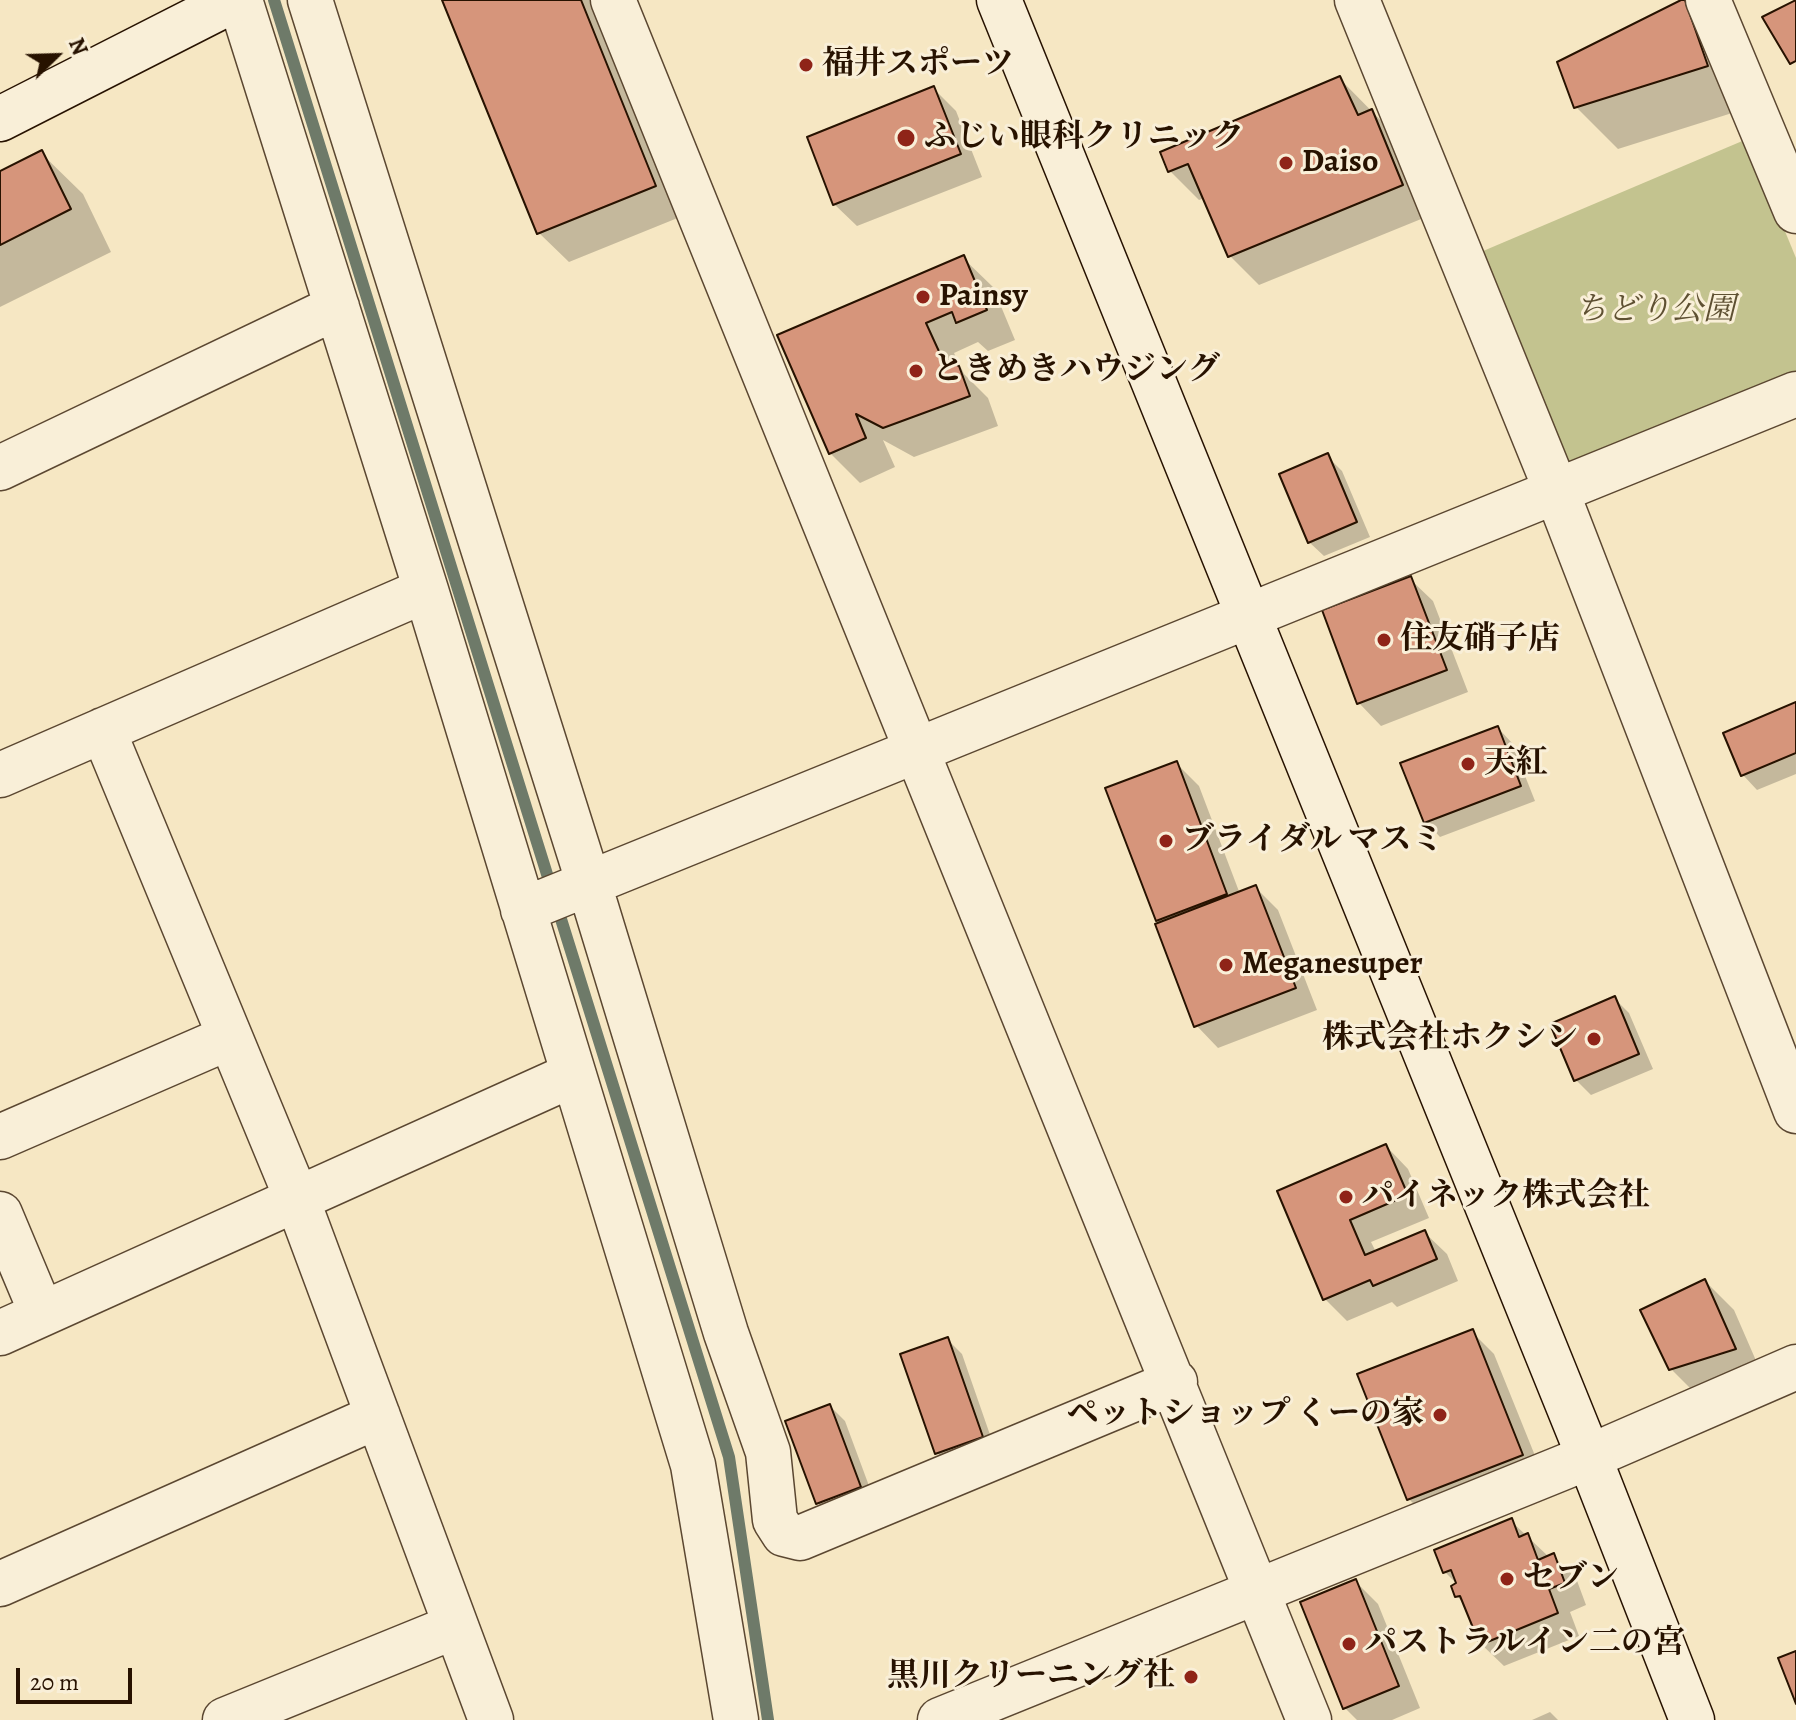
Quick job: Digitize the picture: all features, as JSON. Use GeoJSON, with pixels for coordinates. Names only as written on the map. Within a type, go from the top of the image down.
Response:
{"type":"FeatureCollection","features":[{"type":"Feature","properties":{"kind":"street"},"geometry":{"type":"LineString","coordinates":[[0,119],[237,0],[426,590],[693,1465],[736,1720]]}},
{"type":"Feature","properties":{"kind":"street"},"geometry":{"type":"LineString","coordinates":[[310,0],[589,884],[726,1333],[768,1452],[775,1520],[784,1534],[800,1538],[1175,1382]]}},
{"type":"Feature","properties":{"kind":"street"},"geometry":{"type":"LineString","coordinates":[[613,0],[1175,1382],[1309,1720]]}},
{"type":"Feature","properties":{"kind":"street"},"geometry":{"type":"LineString","coordinates":[[999,0],[1589,1457],[1692,1720]]}},
{"type":"Feature","properties":{"kind":"street"},"geometry":{"type":"LineString","coordinates":[[1357,0],[1556,490],[1796,1111]]}},
{"type":"Feature","properties":{"kind":"street"},"geometry":{"type":"LineString","coordinates":[[1708,0],[1796,211]]}},
{"type":"Feature","properties":{"kind":"street"},"geometry":{"type":"LineString","coordinates":[[0,468],[337,307]]}},
{"type":"Feature","properties":{"kind":"street"},"geometry":{"type":"LineString","coordinates":[[523,910],[1796,394]]}},
{"type":"Feature","properties":{"kind":"street"},"geometry":{"type":"LineString","coordinates":[[0,775],[426,590]]}},
{"type":"Feature","properties":{"kind":"street"},"geometry":{"type":"LineString","coordinates":[[103,730],[297,1199],[491,1720]]}},
{"type":"Feature","properties":{"kind":"street"},"geometry":{"type":"LineString","coordinates":[[0,1137],[230,1037]]}},
{"type":"Feature","properties":{"kind":"street"},"geometry":{"type":"LineString","coordinates":[[0,1333],[572,1075]]}},
{"type":"Feature","properties":{"kind":"street"},"geometry":{"type":"LineString","coordinates":[[0,1214],[42,1314]]}},
{"type":"Feature","properties":{"kind":"street"},"geometry":{"type":"LineString","coordinates":[[940,1720],[1589,1457],[1796,1367]]}},
{"type":"Feature","properties":{"kind":"street"},"geometry":{"type":"LineString","coordinates":[[0,1584],[378,1416]]}},
{"type":"Feature","properties":{"kind":"street"},"geometry":{"type":"LineString","coordinates":[[225,1720],[456,1626]]}},
{"type":"Feature","properties":{"kind":"green space","name":"ちどり公園"},"geometry":{"type":"Polygon","coordinates":[[[1747,139],[1796,258],[1796,387],[1563,481],[1469,257],[1747,139]]]}},
{"type":"Feature","properties":{"kind":"building"},"geometry":{"type":"Polygon","coordinates":[[[442,0],[581,0],[656,186],[537,234],[442,0]]]}},
{"type":"Feature","properties":{"kind":"building"},"geometry":{"type":"Polygon","coordinates":[[[1685,0],[1708,66],[1574,108],[1557,62],[1685,0]]]}},
{"type":"Feature","properties":{"kind":"building"},"geometry":{"type":"Polygon","coordinates":[[[1796,0],[1796,61],[1790,64],[1762,17],[1796,0]]]}},
{"type":"Feature","properties":{"kind":"building"},"geometry":{"type":"Polygon","coordinates":[[[1340,76],[1358,115],[1372,109],[1403,185],[1228,257],[1188,164],[1168,172],[1160,152],[1340,76]]]}},
{"type":"Feature","properties":{"kind":"building"},"geometry":{"type":"Polygon","coordinates":[[[934,86],[961,154],[833,205],[807,137],[934,86]]]}},
{"type":"Feature","properties":{"kind":"building"},"geometry":{"type":"Polygon","coordinates":[[[42,150],[71,209],[0,245],[0,171],[42,150]]]}},
{"type":"Feature","properties":{"kind":"building"},"geometry":{"type":"Polygon","coordinates":[[[964,255],[987,310],[956,323],[952,312],[926,323],[942,358],[959,366],[970,396],[883,428],[856,414],[866,438],[829,454],[777,335],[964,255]]]}},
{"type":"Feature","properties":{"kind":"building"},"geometry":{"type":"Polygon","coordinates":[[[1328,453],[1357,522],[1308,543],[1279,474],[1328,453]]]}},
{"type":"Feature","properties":{"kind":"building","name":"住友硝子店"},"geometry":{"type":"Polygon","coordinates":[[[1411,576],[1447,670],[1357,704],[1322,610],[1411,576]]]}},
{"type":"Feature","properties":{"kind":"building"},"geometry":{"type":"Polygon","coordinates":[[[1796,702],[1796,753],[1741,776],[1723,733],[1796,702]]]}},
{"type":"Feature","properties":{"kind":"building"},"geometry":{"type":"Polygon","coordinates":[[[1498,726],[1521,786],[1424,823],[1400,763],[1498,726]]]}},
{"type":"Feature","properties":{"kind":"building","name":"ブライダル マスミ"},"geometry":{"type":"Polygon","coordinates":[[[1177,761],[1227,894],[1156,921],[1105,788],[1177,761]]]}},
{"type":"Feature","properties":{"kind":"building"},"geometry":{"type":"Polygon","coordinates":[[[1256,885],[1296,988],[1194,1027],[1155,924],[1256,885]]]}},
{"type":"Feature","properties":{"kind":"building","name":"株式会社ホクシン"},"geometry":{"type":"Polygon","coordinates":[[[1615,996],[1639,1054],[1574,1081],[1550,1024],[1615,996]]]}},
{"type":"Feature","properties":{"kind":"building"},"geometry":{"type":"Polygon","coordinates":[[[1386,1144],[1408,1195],[1350,1220],[1365,1255],[1425,1230],[1437,1259],[1373,1286],[1370,1280],[1323,1300],[1277,1191],[1386,1144]]]}},
{"type":"Feature","properties":{"kind":"building"},"geometry":{"type":"Polygon","coordinates":[[[1705,1279],[1736,1349],[1669,1370],[1640,1310],[1705,1279]]]}},
{"type":"Feature","properties":{"kind":"building","name":"ペットショップ くーの家"},"geometry":{"type":"Polygon","coordinates":[[[1473,1329],[1523,1455],[1407,1500],[1357,1374],[1473,1329]]]}},
{"type":"Feature","properties":{"kind":"building"},"geometry":{"type":"Polygon","coordinates":[[[948,1337],[983,1437],[935,1454],[900,1354],[948,1337]]]}},
{"type":"Feature","properties":{"kind":"building"},"geometry":{"type":"Polygon","coordinates":[[[830,1404],[861,1487],[816,1504],[785,1421],[830,1404]]]}},
{"type":"Feature","properties":{"kind":"building"},"geometry":{"type":"Polygon","coordinates":[[[1512,1518],[1519,1537],[1528,1533],[1538,1560],[1554,1553],[1565,1583],[1549,1589],[1558,1613],[1480,1645],[1460,1596],[1455,1597],[1451,1586],[1456,1583],[1451,1570],[1443,1573],[1434,1550],[1512,1518]]]}},
{"type":"Feature","properties":{"kind":"building","name":"パストラルイン二の宮"},"geometry":{"type":"Polygon","coordinates":[[[1356,1579],[1399,1686],[1343,1709],[1300,1602],[1356,1579]]]}},
{"type":"Feature","properties":{"kind":"building"},"geometry":{"type":"Polygon","coordinates":[[[1796,1651],[1796,1704],[1778,1658],[1796,1651]]]}},
{"type":"Feature","properties":{"kind":"waterway"},"geometry":{"type":"LineString","coordinates":[[274,0],[729,1457],[768,1720]]}},
{"type":"Feature","properties":{"kind":"place","name":"福井スポーツ"},"geometry":{"type":"Point","coordinates":[806,65]}},
{"type":"Feature","properties":{"kind":"place","name":"ふじい眼科クリニック"},"geometry":{"type":"Point","coordinates":[906,138]}},
{"type":"Feature","properties":{"kind":"place","name":"Daiso"},"geometry":{"type":"Point","coordinates":[1286,163]}},
{"type":"Feature","properties":{"kind":"place","name":"Painsy"},"geometry":{"type":"Point","coordinates":[923,297]}},
{"type":"Feature","properties":{"kind":"place","name":"ときめきハウジング"},"geometry":{"type":"Point","coordinates":[916,371]}},
{"type":"Feature","properties":{"kind":"place","name":"住友硝子店"},"geometry":{"type":"Point","coordinates":[1384,640]}},
{"type":"Feature","properties":{"kind":"place","name":"天紅"},"geometry":{"type":"Point","coordinates":[1468,764]}},
{"type":"Feature","properties":{"kind":"place","name":"ブライダル マスミ"},"geometry":{"type":"Point","coordinates":[1166,841]}},
{"type":"Feature","properties":{"kind":"place","name":"Meganesuper"},"geometry":{"type":"Point","coordinates":[1226,965]}},
{"type":"Feature","properties":{"kind":"place","name":"株式会社ホクシン"},"geometry":{"type":"Point","coordinates":[1594,1039]}},
{"type":"Feature","properties":{"kind":"place","name":"パイネック株式会社"},"geometry":{"type":"Point","coordinates":[1346,1197]}},
{"type":"Feature","properties":{"kind":"place","name":"ペットショップ くーの家"},"geometry":{"type":"Point","coordinates":[1440,1415]}},
{"type":"Feature","properties":{"kind":"place","name":"セブン"},"geometry":{"type":"Point","coordinates":[1507,1579]}},
{"type":"Feature","properties":{"kind":"place","name":"パストラルイン二の宮"},"geometry":{"type":"Point","coordinates":[1349,1644]}},
{"type":"Feature","properties":{"kind":"place","name":"黒川クリーニング社"},"geometry":{"type":"Point","coordinates":[1191,1677]}}]}
